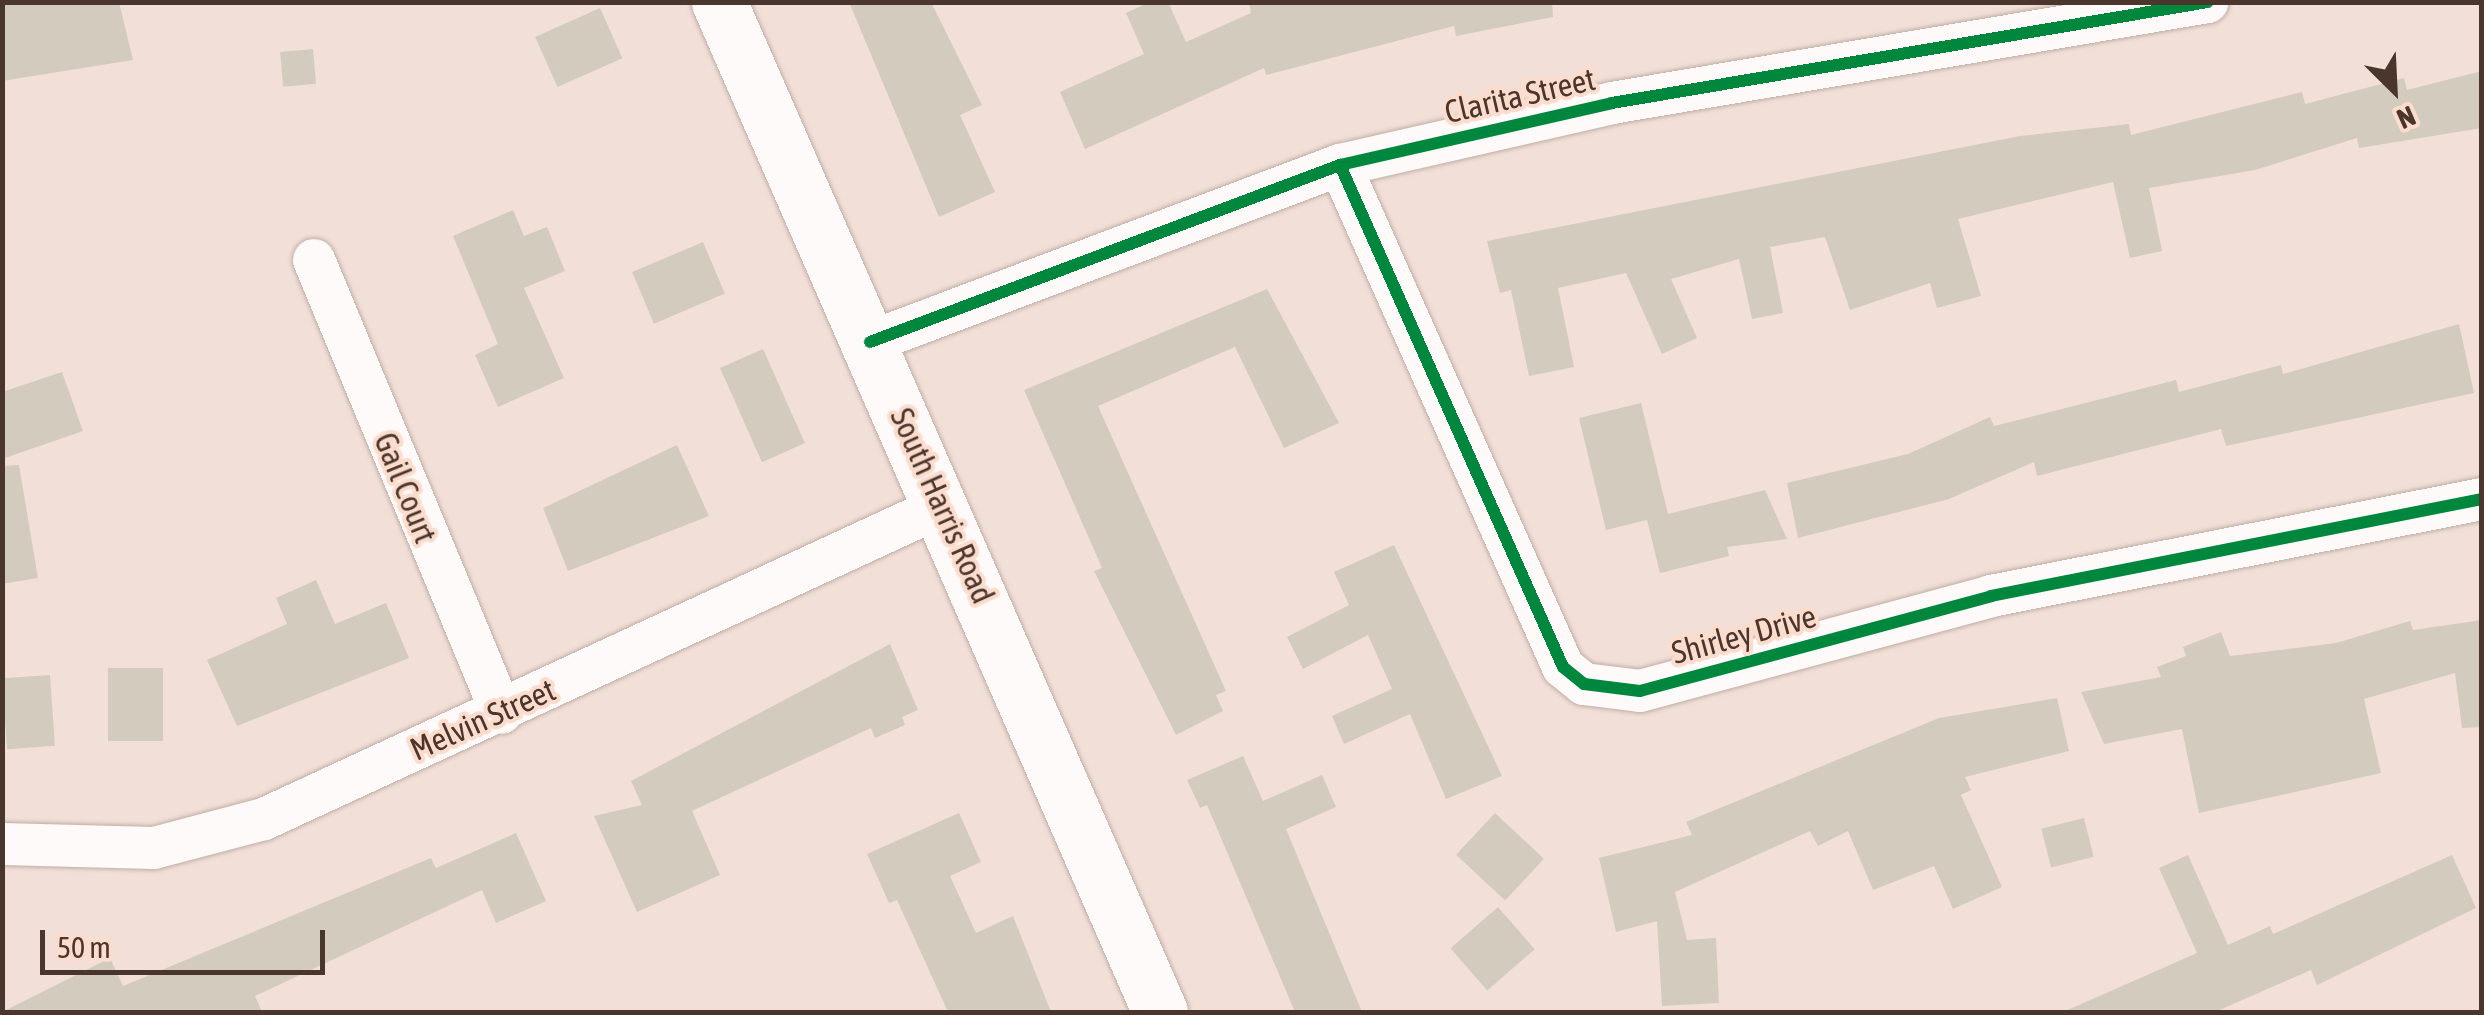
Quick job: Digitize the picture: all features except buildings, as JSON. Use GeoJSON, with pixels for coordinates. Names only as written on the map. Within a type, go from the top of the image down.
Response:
{"type":"FeatureCollection","features":[{"type":"Feature","properties":{"kind":"main road","name":"South Harris Road"},"geometry":{"type":"LineString","coordinates":[[719,2],[1160,1012]]}},
{"type":"Feature","properties":{"kind":"street","name":"Clarita Street"},"geometry":{"type":"LineString","coordinates":[[870,342],[1340,165],[1612,102],[2208,2]]}},
{"type":"Feature","properties":{"kind":"street","name":"Shirley Drive"},"geometry":{"type":"LineString","coordinates":[[1340,165],[1563,667],[1584,684],[1640,691],[1991,596],[2482,498]]}},
{"type":"Feature","properties":{"kind":"street","name":"Gail Court"},"geometry":{"type":"LineString","coordinates":[[314,260],[502,713]]}},
{"type":"Feature","properties":{"kind":"street","name":"Melvin Street"},"geometry":{"type":"LineString","coordinates":[[2,844],[172,843],[264,819],[502,713],[942,506]]}},
{"type":"Feature","properties":{"kind":"cycle path"},"geometry":{"type":"LineString","coordinates":[[870,342],[1340,165],[1612,103],[2208,2]]}},
{"type":"Feature","properties":{"kind":"cycle path"},"geometry":{"type":"LineString","coordinates":[[1340,165],[1563,667],[1584,684],[1640,691],[1991,596],[2482,499]]}}]}
